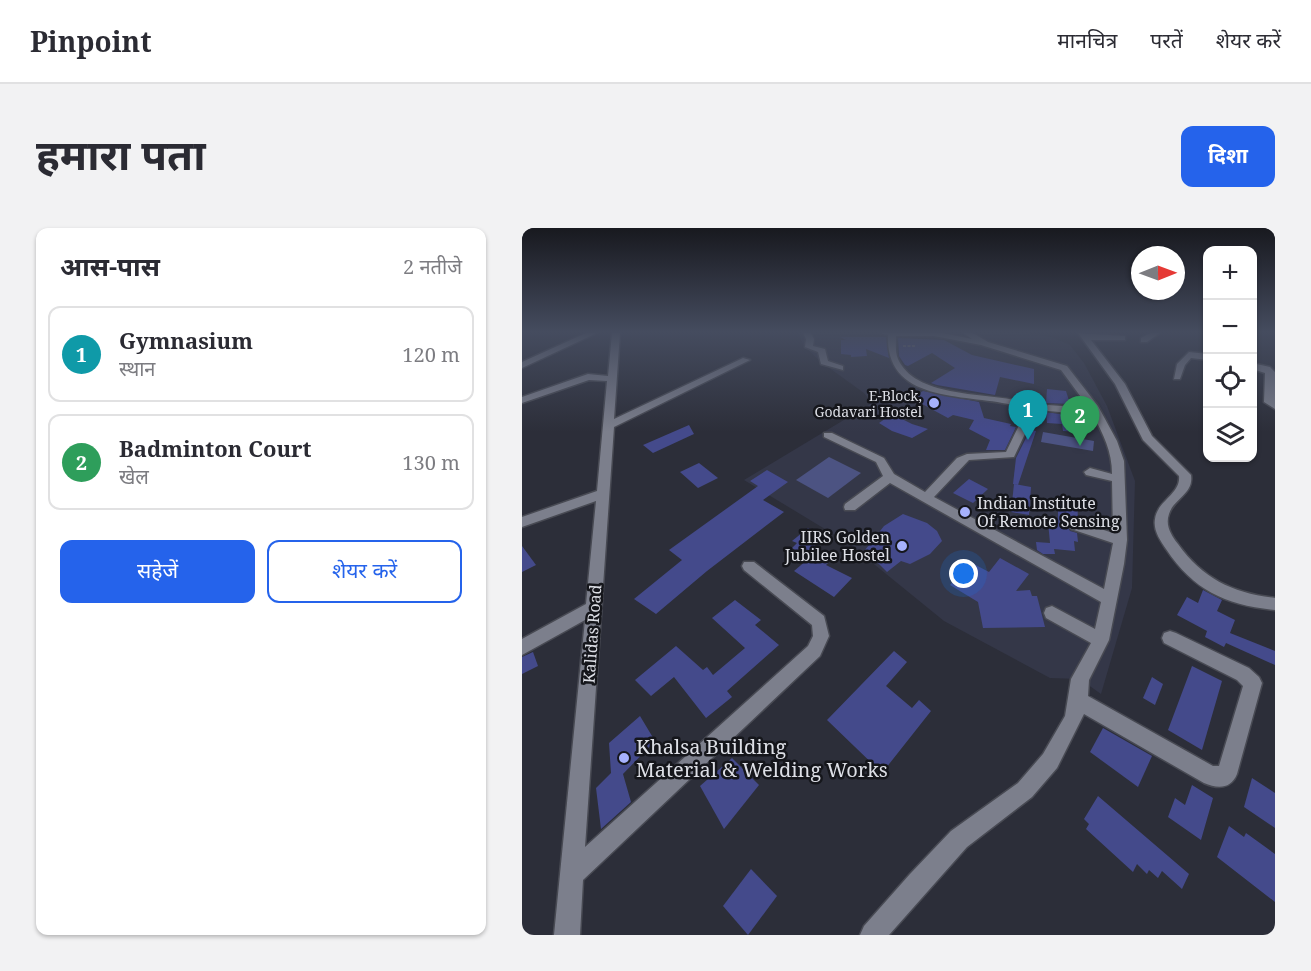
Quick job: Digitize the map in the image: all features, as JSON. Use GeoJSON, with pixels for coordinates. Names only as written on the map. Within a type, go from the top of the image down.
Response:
{"type":"FeatureCollection","features":[{"type":"Feature","properties":{"kind":"street","name":"Kalidas Road"},"geometry":{"type":"LineString","coordinates":[[565,933],[573,874],[614,366]]}},
{"type":"Feature","properties":{"kind":"street"},"geometry":{"type":"LineString","coordinates":[[608,426],[733,366]]}},
{"type":"Feature","properties":{"kind":"street"},"geometry":{"type":"LineString","coordinates":[[835,366],[840,368]]}},
{"type":"Feature","properties":{"kind":"street"},"geometry":{"type":"LineString","coordinates":[[898,366],[912,381],[956,394],[1013,402],[1020,404],[1028,412],[1028,417],[1010,455],[967,456],[926,498]]}},
{"type":"Feature","properties":{"kind":"street"},"geometry":{"type":"LineString","coordinates":[[873,935],[918,882],[959,839],[1025,790],[1050,761],[1073,720],[1080,679],[1101,640],[1112,600],[1120,540],[1116,451],[1096,412],[1068,372],[1058,366]]}},
{"type":"Feature","properties":{"kind":"street"},"geometry":{"type":"LineString","coordinates":[[1107,366],[1120,384],[1147,438],[1185,475],[1187,481],[1185,486],[1163,511],[1160,521],[1171,546],[1186,566],[1205,584],[1227,594],[1275,604]]}},
{"type":"Feature","properties":{"kind":"street"},"geometry":{"type":"LineString","coordinates":[[1177,377],[1181,366]]}},
{"type":"Feature","properties":{"kind":"street"},"geometry":{"type":"LineString","coordinates":[[1257,367],[1270,372],[1269,402],[1275,406]]}},
{"type":"Feature","properties":{"kind":"street"},"geometry":{"type":"LineString","coordinates":[[522,400],[588,377],[613,378]]}},
{"type":"Feature","properties":{"kind":"street"},"geometry":{"type":"LineString","coordinates":[[1048,408],[1096,412]]}},
{"type":"Feature","properties":{"kind":"street"},"geometry":{"type":"LineString","coordinates":[[828,435],[880,460],[890,477],[926,498],[1112,600]]}},
{"type":"Feature","properties":{"kind":"street"},"geometry":{"type":"LineString","coordinates":[[1090,472],[1118,479]]}},
{"type":"Feature","properties":{"kind":"street"},"geometry":{"type":"LineString","coordinates":[[850,507],[890,477]]}},
{"type":"Feature","properties":{"kind":"street"},"geometry":{"type":"LineString","coordinates":[[522,522],[602,494]]}},
{"type":"Feature","properties":{"kind":"street"},"geometry":{"type":"LineString","coordinates":[[1076,526],[1120,540]]}},
{"type":"Feature","properties":{"kind":"street"},"geometry":{"type":"LineString","coordinates":[[573,874],[814,651],[820,641],[822,630],[818,621],[749,566]]}},
{"type":"Feature","properties":{"kind":"street"},"geometry":{"type":"LineString","coordinates":[[522,648],[594,607]]}},
{"type":"Feature","properties":{"kind":"street"},"geometry":{"type":"LineString","coordinates":[[1052,613],[1101,640]]}},
{"type":"Feature","properties":{"kind":"street"},"geometry":{"type":"LineString","coordinates":[[1078,701],[1211,776],[1224,777],[1227,774],[1253,683],[1243,674],[1170,638]]}},
{"type":"Feature","properties":{"kind":"shaded area","name":"Indian Institute Of Remote Sensing"},"geometry":{"type":"Polygon","coordinates":[[[827,366],[1086,366],[1107,406],[1135,481],[1132,588],[1101,694],[1080,679],[1050,678],[944,621],[848,543],[744,480],[872,403],[864,393],[827,366]]]}},
{"type":"Feature","properties":{"kind":"shaded area"},"geometry":{"type":"Polygon","coordinates":[[[1043,432],[1094,441],[1093,451],[1041,442],[1043,432]]]}},
{"type":"Feature","properties":{"kind":"shaded area"},"geometry":{"type":"Polygon","coordinates":[[[829,457],[861,473],[828,498],[796,480],[829,457]]]}},
{"type":"Feature","properties":{"kind":"building"},"geometry":{"type":"Polygon","coordinates":[[[952,366],[1021,366],[1034,369],[1034,384],[1000,377],[995,395],[931,383],[955,368],[952,366]]]}},
{"type":"Feature","properties":{"kind":"building"},"geometry":{"type":"Polygon","coordinates":[[[1047,389],[1066,391],[1070,404],[1046,403],[1047,389]]]}},
{"type":"Feature","properties":{"kind":"building"},"geometry":{"type":"Polygon","coordinates":[[[923,391],[979,402],[984,418],[1016,427],[1005,450],[986,450],[990,440],[969,429],[974,420],[953,415],[948,418],[911,398],[923,391]]]}},
{"type":"Feature","properties":{"kind":"building"},"geometry":{"type":"Polygon","coordinates":[[[1046,412],[1073,416],[1078,432],[1063,431],[1062,424],[1047,423],[1046,412]]]}},
{"type":"Feature","properties":{"kind":"building"},"geometry":{"type":"Polygon","coordinates":[[[892,414],[928,429],[912,438],[892,431],[879,423],[892,414]]]}},
{"type":"Feature","properties":{"kind":"building"},"geometry":{"type":"Polygon","coordinates":[[[689,425],[694,434],[653,453],[643,445],[689,425]]]}},
{"type":"Feature","properties":{"kind":"building"},"geometry":{"type":"Polygon","coordinates":[[[1030,430],[1036,431],[1018,485],[1013,484],[1016,458],[1030,430]]]}},
{"type":"Feature","properties":{"kind":"building"},"geometry":{"type":"Polygon","coordinates":[[[699,463],[718,478],[698,488],[680,472],[699,463]]]}},
{"type":"Feature","properties":{"kind":"building"},"geometry":{"type":"Polygon","coordinates":[[[767,470],[788,482],[763,500],[784,512],[707,571],[656,614],[634,599],[682,560],[669,550],[758,486],[750,481],[767,470]]]}},
{"type":"Feature","properties":{"kind":"building"},"geometry":{"type":"Polygon","coordinates":[[[969,479],[988,489],[973,503],[953,493],[969,479]]]}},
{"type":"Feature","properties":{"kind":"building"},"geometry":{"type":"Polygon","coordinates":[[[1014,484],[1031,487],[1029,515],[1011,512],[1014,484]]]}},
{"type":"Feature","properties":{"kind":"building"},"geometry":{"type":"Polygon","coordinates":[[[1058,497],[1077,500],[1078,519],[1067,526],[1070,531],[1077,533],[1078,542],[1074,541],[1075,551],[1054,549],[1055,554],[1043,554],[1037,550],[1036,542],[1050,543],[1048,522],[1058,524],[1058,497]]]}},
{"type":"Feature","properties":{"kind":"building","name":"IIRS Golden Jubilee Hostel"},"geometry":{"type":"Polygon","coordinates":[[[903,514],[927,523],[937,531],[942,541],[930,554],[910,564],[901,561],[887,572],[865,550],[884,526],[903,514]]]}},
{"type":"Feature","properties":{"kind":"building"},"geometry":{"type":"Polygon","coordinates":[[[808,528],[824,538],[803,555],[792,548],[797,543],[792,541],[808,528]]]}},
{"type":"Feature","properties":{"kind":"building"},"geometry":{"type":"Polygon","coordinates":[[[522,546],[536,565],[522,572],[522,546]]]}},
{"type":"Feature","properties":{"kind":"building"},"geometry":{"type":"Polygon","coordinates":[[[814,554],[828,563],[826,565],[852,578],[834,597],[794,571],[814,554]]]}},
{"type":"Feature","properties":{"kind":"building"},"geometry":{"type":"Polygon","coordinates":[[[1000,558],[1029,574],[1016,591],[1030,590],[1032,596],[1037,596],[1045,627],[983,628],[978,602],[950,585],[970,562],[989,572],[1000,558]]]}},
{"type":"Feature","properties":{"kind":"building"},"geometry":{"type":"Polygon","coordinates":[[[1203,590],[1222,600],[1217,611],[1235,620],[1230,633],[1275,651],[1275,665],[1226,643],[1224,647],[1205,637],[1207,631],[1177,615],[1187,597],[1198,603],[1203,590]]]}},
{"type":"Feature","properties":{"kind":"building"},"geometry":{"type":"Polygon","coordinates":[[[735,600],[761,620],[755,625],[779,645],[727,691],[732,697],[706,718],[674,677],[651,696],[635,680],[676,646],[703,670],[707,667],[713,675],[745,648],[712,618],[735,600]]]}},
{"type":"Feature","properties":{"kind":"building"},"geometry":{"type":"Polygon","coordinates":[[[894,651],[907,662],[886,686],[912,708],[919,700],[931,711],[882,773],[827,720],[894,651]]]}},
{"type":"Feature","properties":{"kind":"building"},"geometry":{"type":"Polygon","coordinates":[[[533,652],[538,666],[522,674],[522,657],[533,652]]]}},
{"type":"Feature","properties":{"kind":"building"},"geometry":{"type":"Polygon","coordinates":[[[1192,666],[1222,681],[1202,750],[1168,730],[1192,666]]]}},
{"type":"Feature","properties":{"kind":"building"},"geometry":{"type":"Polygon","coordinates":[[[1152,677],[1163,684],[1155,705],[1143,698],[1152,677]]]}},
{"type":"Feature","properties":{"kind":"building","name":"Khalsa Building Material & Welding Works"},"geometry":{"type":"Polygon","coordinates":[[[640,716],[655,741],[623,774],[631,802],[601,829],[596,788],[611,773],[609,743],[640,716]]]}},
{"type":"Feature","properties":{"kind":"building"},"geometry":{"type":"Polygon","coordinates":[[[1103,728],[1152,756],[1138,787],[1090,752],[1103,728]]]}},
{"type":"Feature","properties":{"kind":"building"},"geometry":{"type":"Polygon","coordinates":[[[732,758],[759,785],[724,829],[700,786],[732,758]]]}},
{"type":"Feature","properties":{"kind":"building"},"geometry":{"type":"Polygon","coordinates":[[[1252,778],[1275,793],[1275,828],[1244,807],[1252,778]]]}},
{"type":"Feature","properties":{"kind":"building"},"geometry":{"type":"Polygon","coordinates":[[[1192,785],[1213,798],[1201,840],[1168,817],[1175,798],[1185,805],[1192,785]]]}},
{"type":"Feature","properties":{"kind":"building"},"geometry":{"type":"Polygon","coordinates":[[[1098,796],[1189,874],[1182,889],[1162,871],[1158,878],[1149,870],[1147,874],[1137,864],[1133,872],[1086,829],[1089,824],[1084,819],[1098,796]]]}},
{"type":"Feature","properties":{"kind":"building"},"geometry":{"type":"Polygon","coordinates":[[[1229,826],[1244,837],[1246,833],[1275,854],[1275,902],[1217,857],[1229,826]]]}},
{"type":"Feature","properties":{"kind":"building"},"geometry":{"type":"Polygon","coordinates":[[[751,869],[777,896],[748,935],[723,906],[751,869]]]}},
{"type":"Feature","properties":{"kind":"place","name":"E-Block, Godavari Hostel"},"geometry":{"type":"Point","coordinates":[934,403]}},
{"type":"Feature","properties":{"kind":"place","name":"Gymnasium"},"geometry":{"type":"Point","coordinates":[1028,440]}},
{"type":"Feature","properties":{"kind":"place","name":"Badminton Court"},"geometry":{"type":"Point","coordinates":[1080,446]}},
{"type":"Feature","properties":{"kind":"place","name":"Indian Institute Of Remote Sensing"},"geometry":{"type":"Point","coordinates":[965,512]}},
{"type":"Feature","properties":{"kind":"place","name":"IIRS Golden Jubilee Hostel"},"geometry":{"type":"Point","coordinates":[902,546]}},
{"type":"Feature","properties":{"kind":"place","name":"Khalsa Building Material & Welding Works"},"geometry":{"type":"Point","coordinates":[624,758]}}]}
